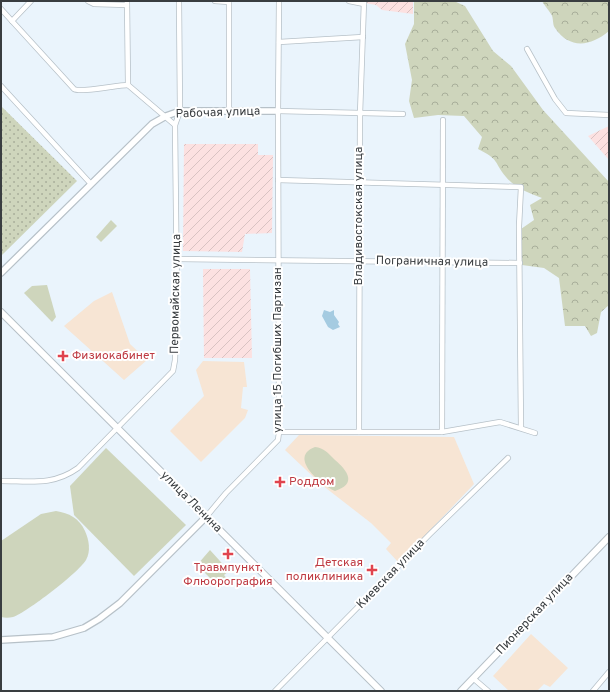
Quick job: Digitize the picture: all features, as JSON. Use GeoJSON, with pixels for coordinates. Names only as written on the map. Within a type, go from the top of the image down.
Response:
{"type":"FeatureCollection","features":[{"type":"Feature","properties":{"kind":"main road","name":"улица Ленина"},"geometry":{"type":"LineString","coordinates":[[1,312],[381,691]]}},
{"type":"Feature","properties":{"kind":"main road","name":"Пионерская улица"},"geometry":{"type":"LineString","coordinates":[[461,691],[609,537]]}},
{"type":"Feature","properties":{"kind":"street"},"geometry":{"type":"LineString","coordinates":[[12,21],[31,1]]}},
{"type":"Feature","properties":{"kind":"street"},"geometry":{"type":"LineString","coordinates":[[88,1],[94,4],[127,3],[128,85]]}},
{"type":"Feature","properties":{"kind":"street","name":"Первомайская улица"},"geometry":{"type":"LineString","coordinates":[[1,481],[56,480],[66,476],[78,468],[172,371],[175,360],[177,259],[175,125],[180,111],[179,1]]}},
{"type":"Feature","properties":{"kind":"street"},"geometry":{"type":"LineString","coordinates":[[215,1],[229,2],[229,111]]}},
{"type":"Feature","properties":{"kind":"street","name":"улица 15 Погибших Партизан"},"geometry":{"type":"LineString","coordinates":[[1,640],[53,637],[84,628],[99,619],[120,603],[206,517],[226,493],[278,440],[279,1]]}},
{"type":"Feature","properties":{"kind":"street"},"geometry":{"type":"LineString","coordinates":[[349,1],[364,3]]}},
{"type":"Feature","properties":{"kind":"street","name":"Владивостокская улица"},"geometry":{"type":"LineString","coordinates":[[359,432],[359,183],[364,3]]}},
{"type":"Feature","properties":{"kind":"street"},"geometry":{"type":"LineString","coordinates":[[1,9],[77,91],[113,85],[128,85],[175,125]]}},
{"type":"Feature","properties":{"kind":"street"},"geometry":{"type":"LineString","coordinates":[[279,42],[363,37]]}},
{"type":"Feature","properties":{"kind":"street"},"geometry":{"type":"LineString","coordinates":[[527,49],[555,99],[566,113],[609,115]]}},
{"type":"Feature","properties":{"kind":"street"},"geometry":{"type":"LineString","coordinates":[[1,86],[91,184]]}},
{"type":"Feature","properties":{"kind":"street","name":"Рабочая улица"},"geometry":{"type":"LineString","coordinates":[[1,273],[152,124],[166,116],[180,111],[278,111],[403,114]]}},
{"type":"Feature","properties":{"kind":"street"},"geometry":{"type":"LineString","coordinates":[[442,432],[443,120]]}},
{"type":"Feature","properties":{"kind":"street"},"geometry":{"type":"LineString","coordinates":[[278,180],[443,186],[521,187],[519,226],[521,428]]}},
{"type":"Feature","properties":{"kind":"street","name":"Пограничная улица"},"geometry":{"type":"LineString","coordinates":[[177,259],[520,263]]}},
{"type":"Feature","properties":{"kind":"street"},"geometry":{"type":"LineString","coordinates":[[279,432],[442,432],[500,422],[535,433]]}},
{"type":"Feature","properties":{"kind":"street","name":"Киевская улица"},"geometry":{"type":"LineString","coordinates":[[275,691],[430,534],[508,458]]}},
{"type":"Feature","properties":{"kind":"street"},"geometry":{"type":"LineString","coordinates":[[593,691],[609,672]]}},
{"type":"Feature","properties":{"kind":"street"},"geometry":{"type":"LineString","coordinates":[[474,679],[488,691]]}},
{"type":"Feature","properties":{"kind":"shaded area"},"geometry":{"type":"Polygon","coordinates":[[[354,1],[413,1],[413,14],[382,10],[376,5],[354,1]]]}},
{"type":"Feature","properties":{"kind":"shaded area"},"geometry":{"type":"Polygon","coordinates":[[[609,126],[609,160],[588,136],[609,126]]]}},
{"type":"Feature","properties":{"kind":"shaded area"},"geometry":{"type":"Polygon","coordinates":[[[184,144],[258,144],[258,155],[273,155],[272,233],[245,234],[242,252],[183,251],[184,144]]]}},
{"type":"Feature","properties":{"kind":"shaded area"},"geometry":{"type":"Polygon","coordinates":[[[203,269],[250,269],[252,358],[204,358],[203,269]]]}},
{"type":"Feature","properties":{"kind":"shaded area"},"geometry":{"type":"Polygon","coordinates":[[[112,292],[130,344],[147,360],[124,380],[64,326],[94,301],[112,292]]]}},
{"type":"Feature","properties":{"kind":"shaded area"},"geometry":{"type":"Polygon","coordinates":[[[203,361],[244,362],[247,387],[243,387],[241,408],[248,410],[245,418],[201,462],[170,431],[204,396],[196,370],[203,361]]]}},
{"type":"Feature","properties":{"kind":"shaded area"},"geometry":{"type":"Polygon","coordinates":[[[299,435],[454,437],[474,484],[399,563],[386,549],[391,543],[371,523],[322,485],[285,450],[299,435]]]}},
{"type":"Feature","properties":{"kind":"shaded area"},"geometry":{"type":"Polygon","coordinates":[[[531,634],[568,668],[550,687],[544,684],[537,691],[509,691],[493,676],[531,634]]]}},
{"type":"Feature","properties":{"kind":"green space"},"geometry":{"type":"Polygon","coordinates":[[[414,1],[454,1],[465,6],[493,51],[511,66],[543,110],[609,182],[609,305],[601,312],[597,333],[591,336],[585,326],[565,326],[559,278],[544,268],[522,265],[521,229],[534,220],[530,205],[542,198],[522,190],[510,181],[493,158],[478,149],[482,137],[464,116],[438,115],[414,118],[409,101],[412,80],[405,44],[414,24],[414,1]]]}},
{"type":"Feature","properties":{"kind":"green space"},"geometry":{"type":"Polygon","coordinates":[[[542,1],[609,1],[609,31],[595,40],[588,42],[574,43],[567,40],[555,28],[552,16],[542,1]]]}},
{"type":"Feature","properties":{"kind":"green space"},"geometry":{"type":"Polygon","coordinates":[[[1,106],[77,181],[1,256],[1,106]]]}},
{"type":"Feature","properties":{"kind":"green space"},"geometry":{"type":"Polygon","coordinates":[[[111,220],[117,226],[101,242],[96,237],[111,220]]]}},
{"type":"Feature","properties":{"kind":"green space"},"geometry":{"type":"Polygon","coordinates":[[[47,285],[56,317],[52,322],[24,293],[32,286],[47,285]]]}},
{"type":"Feature","properties":{"kind":"green space"},"geometry":{"type":"Polygon","coordinates":[[[315,447],[326,451],[344,468],[347,473],[348,481],[342,488],[335,491],[329,488],[309,470],[305,457],[307,451],[315,447]]]}},
{"type":"Feature","properties":{"kind":"green space"},"geometry":{"type":"Polygon","coordinates":[[[106,448],[186,525],[134,576],[74,515],[70,486],[106,448]]]}},
{"type":"Feature","properties":{"kind":"green space"},"geometry":{"type":"Polygon","coordinates":[[[56,511],[65,513],[77,519],[83,526],[89,546],[88,557],[73,574],[29,608],[13,617],[1,617],[1,541],[41,514],[56,511]]]}},
{"type":"Feature","properties":{"kind":"green space"},"geometry":{"type":"Polygon","coordinates":[[[210,550],[229,571],[224,575],[228,580],[220,588],[197,565],[210,550]]]}},
{"type":"Feature","properties":{"kind":"water"},"geometry":{"type":"Polygon","coordinates":[[[324,310],[330,312],[334,310],[334,315],[339,322],[338,324],[340,327],[333,330],[328,327],[322,316],[324,310]]]}},
{"type":"Feature","properties":{"kind":"place","name":"Физиокабинет"},"geometry":{"type":"Point","coordinates":[63,356]}},
{"type":"Feature","properties":{"kind":"place","name":"Роддом"},"geometry":{"type":"Point","coordinates":[280,482]}},
{"type":"Feature","properties":{"kind":"place","name":"Травмпункт, Флюорография"},"geometry":{"type":"Point","coordinates":[228,554]}},
{"type":"Feature","properties":{"kind":"place","name":"Детская поликлиника"},"geometry":{"type":"Point","coordinates":[372,570]}}]}
